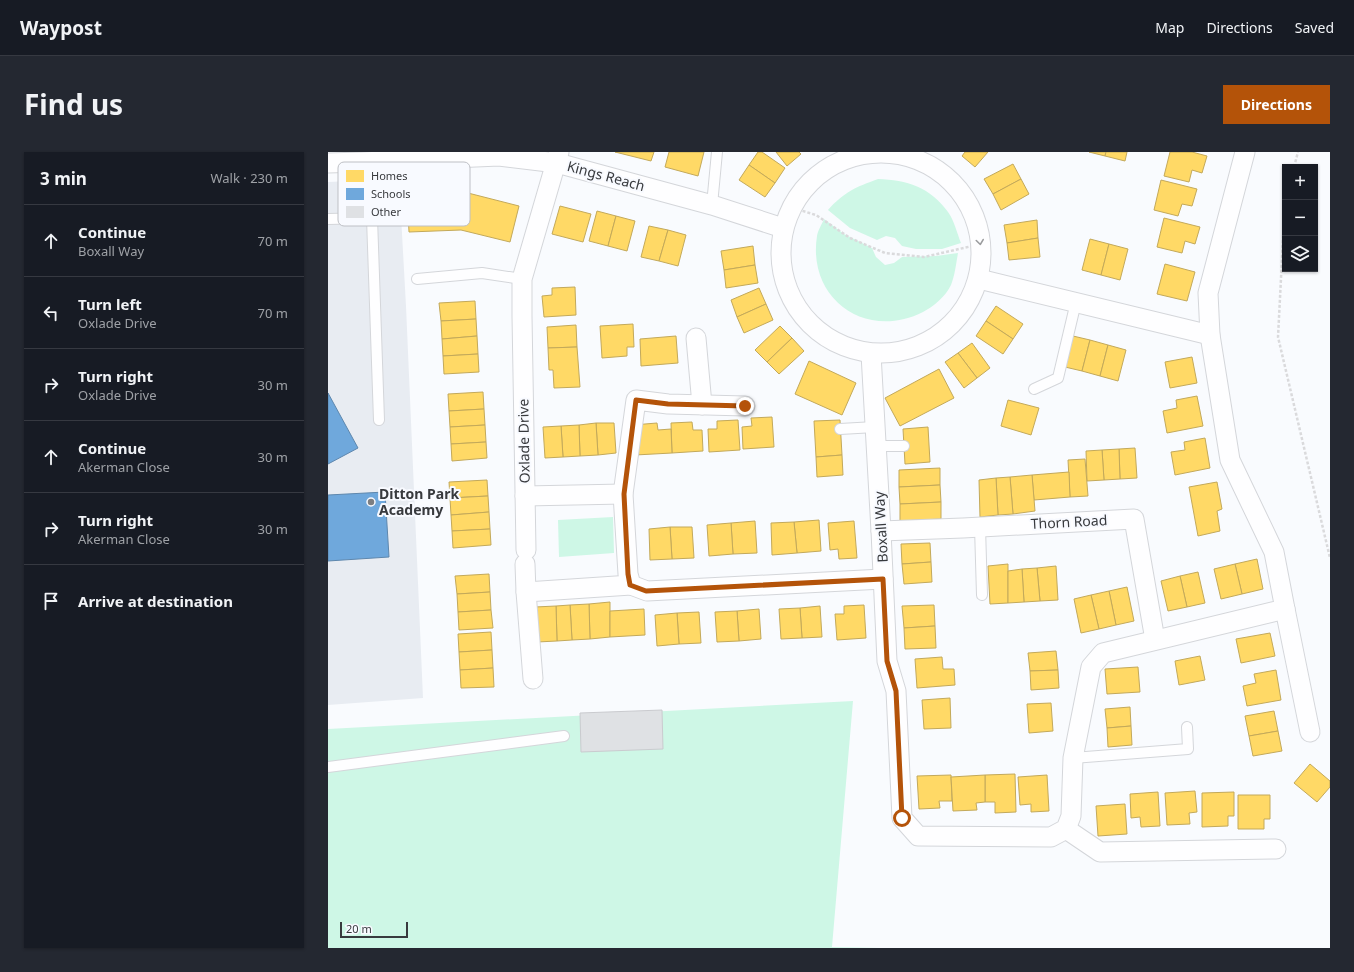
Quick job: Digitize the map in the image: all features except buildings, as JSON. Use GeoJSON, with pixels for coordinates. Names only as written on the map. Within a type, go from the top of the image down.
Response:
{"type":"FeatureCollection","features":[{"type":"Feature","properties":{"kind":"street"},"geometry":{"type":"LineString","coordinates":[[880,152],[910,157],[937,170],[959,190],[974,215],[982,244],[979,279],[968,305],[950,327],[920,346],[899,352],[871,354],[838,344],[809,324],[790,296],[780,262],[784,228],[791,207],[807,185],[828,168],[853,157],[880,152]]}},
{"type":"Feature","properties":{"kind":"street"},"geometry":{"type":"LineString","coordinates":[[1245,152],[1208,293],[1210,335],[1230,460],[1274,552],[1310,732]]}},
{"type":"Feature","properties":{"kind":"street","name":"Kings Reach"},"geometry":{"type":"LineString","coordinates":[[333,159],[361,162],[499,156],[558,157],[784,228]]}},
{"type":"Feature","properties":{"kind":"street","name":"Oxlade Drive"},"geometry":{"type":"LineString","coordinates":[[558,157],[522,279],[526,496],[624,494]]}},
{"type":"Feature","properties":{"kind":"street"},"geometry":{"type":"LineString","coordinates":[[979,279],[1210,335]]}},
{"type":"Feature","properties":{"kind":"street"},"geometry":{"type":"LineString","coordinates":[[696,338],[702,405]]}},
{"type":"Feature","properties":{"kind":"street","name":"Boxall Way"},"geometry":{"type":"LineString","coordinates":[[871,354],[887,661],[896,691],[902,818],[918,836],[1051,837],[1066,829]]}},
{"type":"Feature","properties":{"kind":"street"},"geometry":{"type":"LineString","coordinates":[[630,585],[628,574],[624,494],[636,400],[668,404],[745,406]]}},
{"type":"Feature","properties":{"kind":"street"},"geometry":{"type":"LineString","coordinates":[[526,496],[526,592],[532,679]]}},
{"type":"Feature","properties":{"kind":"street","name":"Thorn Road"},"geometry":{"type":"LineString","coordinates":[[881,531],[1134,519],[1155,640]]}},
{"type":"Feature","properties":{"kind":"street"},"geometry":{"type":"LineString","coordinates":[[526,592],[630,585],[646,591],[883,579]]}},
{"type":"Feature","properties":{"kind":"street"},"geometry":{"type":"LineString","coordinates":[[1276,849],[1100,852],[1066,829],[1071,816],[1073,758],[1091,667],[1103,653],[1285,609]]}},
{"type":"Feature","properties":{"kind":"lane"},"geometry":{"type":"LineString","coordinates":[[712,205],[717,152]]}},
{"type":"Feature","properties":{"kind":"lane"},"geometry":{"type":"LineString","coordinates":[[328,219],[338,219]]}},
{"type":"Feature","properties":{"kind":"lane"},"geometry":{"type":"LineString","coordinates":[[372,226],[379,420]]}},
{"type":"Feature","properties":{"kind":"lane"},"geometry":{"type":"LineString","coordinates":[[417,279],[482,273],[522,279]]}},
{"type":"Feature","properties":{"kind":"lane"},"geometry":{"type":"LineString","coordinates":[[1034,389],[1058,378],[1076,302]]}},
{"type":"Feature","properties":{"kind":"lane"},"geometry":{"type":"LineString","coordinates":[[840,429],[875,427]]}},
{"type":"Feature","properties":{"kind":"lane"},"geometry":{"type":"LineString","coordinates":[[876,446],[904,446]]}},
{"type":"Feature","properties":{"kind":"lane"},"geometry":{"type":"LineString","coordinates":[[980,527],[982,595]]}},
{"type":"Feature","properties":{"kind":"lane"},"geometry":{"type":"LineString","coordinates":[[1073,758],[1188,749],[1187,727]]}},
{"type":"Feature","properties":{"kind":"lane"},"geometry":{"type":"LineString","coordinates":[[328,767],[564,736]]}},
{"type":"Feature","properties":{"kind":"path"},"geometry":{"type":"LineString","coordinates":[[1295,164],[1298,152]]}},
{"type":"Feature","properties":{"kind":"path"},"geometry":{"type":"LineString","coordinates":[[791,207],[816,215],[850,238],[884,253],[924,257],[982,244]]}},
{"type":"Feature","properties":{"kind":"path"},"geometry":{"type":"LineString","coordinates":[[1283,236],[1278,337],[1330,558]]}},
{"type":"Feature","properties":{"kind":"shaded area","name":"Ditton Park Academy"},"geometry":{"type":"Polygon","coordinates":[[[328,182],[338,182],[338,226],[402,226],[423,698],[328,705],[328,182]]]}},
{"type":"Feature","properties":{"kind":"green space"},"geometry":{"type":"Polygon","coordinates":[[[878,179],[908,183],[917,186],[934,196],[950,215],[961,243],[942,249],[916,249],[902,246],[895,238],[886,236],[877,240],[850,228],[828,210],[845,194],[878,179]]]}},
{"type":"Feature","properties":{"kind":"green space"},"geometry":{"type":"Polygon","coordinates":[[[824,219],[844,234],[872,248],[876,257],[885,265],[894,263],[902,257],[936,256],[958,253],[951,285],[939,301],[931,307],[923,312],[902,320],[881,321],[862,317],[845,308],[831,295],[821,279],[816,259],[817,236],[824,219]]]}},
{"type":"Feature","properties":{"kind":"green space"},"geometry":{"type":"Polygon","coordinates":[[[613,517],[614,553],[559,557],[558,520],[613,517]]]}},
{"type":"Feature","properties":{"kind":"green space"},"geometry":{"type":"Polygon","coordinates":[[[853,701],[832,947],[881,948],[328,948],[328,729],[853,701]]]}},
{"type":"Feature","properties":{"kind":"place","name":"Ditton Park Academy"},"geometry":{"type":"Point","coordinates":[371,502]}},
{"type":"Feature","properties":{"kind":"route"},"geometry":{"type":"LineString","coordinates":[[745,406],[668,404],[636,400],[624,494],[628,574],[630,585],[646,591],[883,579],[887,661],[896,691],[902,818]]}}]}
